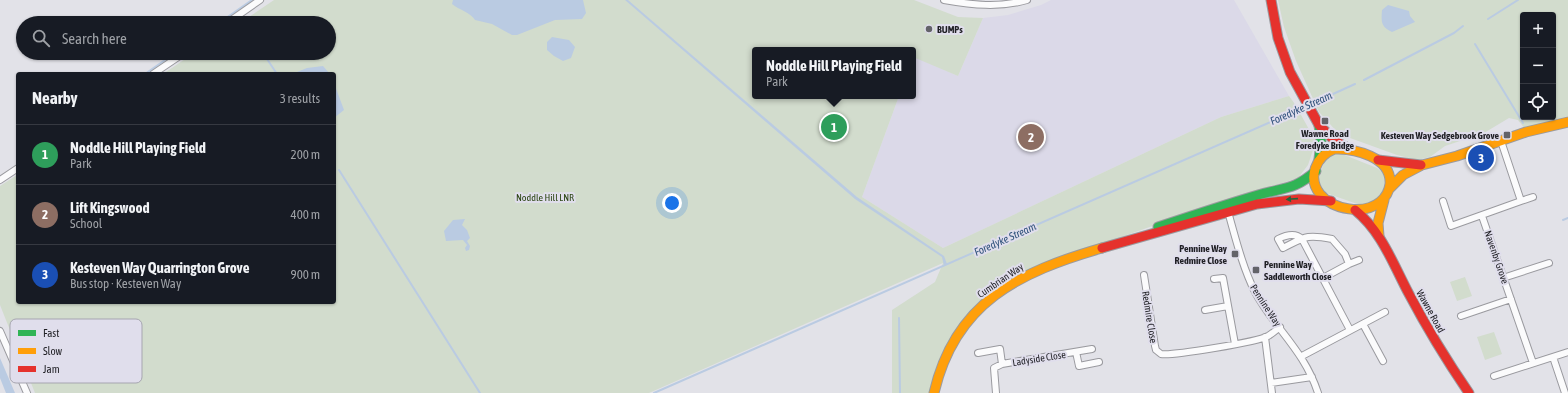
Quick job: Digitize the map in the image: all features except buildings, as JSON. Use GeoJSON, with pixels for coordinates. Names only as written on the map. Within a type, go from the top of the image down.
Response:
{"type":"FeatureCollection","features":[{"type":"Feature","properties":{"kind":"street"},"geometry":{"type":"LineString","coordinates":[[237,16],[260,0]]}},
{"type":"Feature","properties":{"kind":"street"},"geometry":{"type":"LineString","coordinates":[[944,0],[973,5],[1009,5],[1028,0]]}},
{"type":"Feature","properties":{"kind":"street"},"geometry":{"type":"LineString","coordinates":[[1271,0],[1276,31],[1281,48],[1319,125],[1335,141],[1350,149],[1378,160],[1422,165]]}},
{"type":"Feature","properties":{"kind":"street"},"geometry":{"type":"LineString","coordinates":[[156,72],[174,60]]}},
{"type":"Feature","properties":{"kind":"street"},"geometry":{"type":"LineString","coordinates":[[1389,189],[1403,175],[1422,165],[1526,132],[1568,122]]}},
{"type":"Feature","properties":{"kind":"street"},"geometry":{"type":"LineString","coordinates":[[1319,125],[1321,142],[1315,180],[1321,195],[1330,201],[1355,210],[1372,208],[1384,200]]}},
{"type":"Feature","properties":{"kind":"street"},"geometry":{"type":"LineString","coordinates":[[1501,141],[1521,201]]}},
{"type":"Feature","properties":{"kind":"street"},"geometry":{"type":"LineString","coordinates":[[1319,159],[1325,153],[1334,149],[1350,149]]}},
{"type":"Feature","properties":{"kind":"street"},"geometry":{"type":"LineString","coordinates":[[1378,160],[1386,168],[1390,178],[1389,189],[1384,200],[1378,223],[1379,236]]}},
{"type":"Feature","properties":{"kind":"street"},"geometry":{"type":"LineString","coordinates":[[0,180],[16,169]]}},
{"type":"Feature","properties":{"kind":"street","name":"Cumbrian Way"},"geometry":{"type":"LineString","coordinates":[[934,393],[946,357],[960,331],[980,307],[1002,290],[1032,272],[1104,248],[1148,230],[1227,208],[1260,194],[1291,188],[1307,179],[1316,171]]}},
{"type":"Feature","properties":{"kind":"street"},"geometry":{"type":"LineString","coordinates":[[1444,201],[1451,226],[1533,197]]}},
{"type":"Feature","properties":{"kind":"street","name":"Cumbrian Way"},"geometry":{"type":"LineString","coordinates":[[1227,208],[1296,198],[1330,201]]}},
{"type":"Feature","properties":{"kind":"street","name":"Pennine Way"},"geometry":{"type":"LineString","coordinates":[[1227,208],[1245,269],[1256,293],[1302,356],[1318,393]]}},
{"type":"Feature","properties":{"kind":"street","name":"Wawne Road"},"geometry":{"type":"LineString","coordinates":[[1355,210],[1365,216],[1379,236],[1441,351],[1469,393]]}},
{"type":"Feature","properties":{"kind":"street","name":"Navenby Grove"},"geometry":{"type":"LineString","coordinates":[[1482,216],[1533,363]]}},
{"type":"Feature","properties":{"kind":"street"},"geometry":{"type":"LineString","coordinates":[[1349,264],[1345,254],[1332,239],[1306,236],[1302,238],[1350,330]]}},
{"type":"Feature","properties":{"kind":"street"},"geometry":{"type":"LineString","coordinates":[[1323,278],[1359,260]]}},
{"type":"Feature","properties":{"kind":"street"},"geometry":{"type":"LineString","coordinates":[[1503,278],[1549,262]]}},
{"type":"Feature","properties":{"kind":"street","name":"Redmire Close"},"geometry":{"type":"LineString","coordinates":[[1144,274],[1155,346],[1158,352],[1165,355],[1254,341],[1265,337],[1280,327]]}},
{"type":"Feature","properties":{"kind":"street"},"geometry":{"type":"LineString","coordinates":[[1214,279],[1223,278],[1235,344]]}},
{"type":"Feature","properties":{"kind":"street"},"geometry":{"type":"LineString","coordinates":[[1461,316],[1510,299]]}},
{"type":"Feature","properties":{"kind":"street"},"geometry":{"type":"LineString","coordinates":[[1205,310],[1228,306]]}},
{"type":"Feature","properties":{"kind":"street"},"geometry":{"type":"LineString","coordinates":[[1302,356],[1385,312]]}},
{"type":"Feature","properties":{"kind":"street"},"geometry":{"type":"LineString","coordinates":[[1363,324],[1382,362]]}},
{"type":"Feature","properties":{"kind":"street"},"geometry":{"type":"LineString","coordinates":[[0,330],[10,353]]}},
{"type":"Feature","properties":{"kind":"street"},"geometry":{"type":"LineString","coordinates":[[1265,337],[1272,393]]}},
{"type":"Feature","properties":{"kind":"street","name":"Ladyside Close"},"geometry":{"type":"LineString","coordinates":[[978,352],[1000,349],[1002,364]]}},
{"type":"Feature","properties":{"kind":"street","name":"Ladyside Close"},"geometry":{"type":"LineString","coordinates":[[996,393],[994,368],[1002,364],[1092,349]]}},
{"type":"Feature","properties":{"kind":"street","name":"Ladyside Close"},"geometry":{"type":"LineString","coordinates":[[1076,352],[1079,366],[1099,362]]}},
{"type":"Feature","properties":{"kind":"street"},"geometry":{"type":"LineString","coordinates":[[1494,376],[1568,352]]}},
{"type":"Feature","properties":{"kind":"street"},"geometry":{"type":"LineString","coordinates":[[1553,357],[1565,393]]}},
{"type":"Feature","properties":{"kind":"street"},"geometry":{"type":"LineString","coordinates":[[1271,383],[1312,377]]}},
{"type":"Feature","properties":{"kind":"street"},"geometry":{"type":"LineString","coordinates":[[23,383],[27,393]]}},
{"type":"Feature","properties":{"kind":"shaded area"},"geometry":{"type":"Polygon","coordinates":[[[1051,0],[1234,0],[1289,96],[1221,117],[943,248],[862,197],[898,99],[916,99],[916,57],[958,76],[983,18],[1008,15],[1041,5],[1051,0]]]}},
{"type":"Feature","properties":{"kind":"green space","name":"Noddle Hill LNR"},"geometry":{"type":"Polygon","coordinates":[[[274,0],[914,0],[958,17],[983,18],[958,76],[916,58],[916,47],[752,47],[752,99],[898,99],[862,197],[943,248],[1221,117],[1289,96],[1316,141],[1308,165],[1298,178],[1198,210],[1019,273],[988,293],[963,319],[938,362],[930,393],[892,393],[892,310],[935,282],[943,263],[649,393],[35,393],[31,383],[142,383],[142,319],[10,319],[10,330],[0,305],[0,186],[16,176],[16,304],[336,304],[336,72],[166,72],[184,60],[336,60],[336,16],[250,16],[274,0]]]}},
{"type":"Feature","properties":{"kind":"green space"},"geometry":{"type":"Polygon","coordinates":[[[1278,0],[1568,0],[1568,116],[1556,120],[1556,12],[1520,12],[1520,120],[1555,120],[1525,129],[1518,120],[1509,118],[1484,133],[1445,146],[1430,157],[1417,160],[1397,155],[1339,134],[1319,112],[1296,61],[1284,27],[1278,0]]]}},
{"type":"Feature","properties":{"kind":"green space"},"geometry":{"type":"Polygon","coordinates":[[[1337,152],[1377,168],[1385,175],[1383,191],[1374,201],[1363,206],[1326,193],[1319,182],[1321,171],[1326,161],[1337,152]]]}},
{"type":"Feature","properties":{"kind":"green space"},"geometry":{"type":"Polygon","coordinates":[[[1465,277],[1472,296],[1457,301],[1450,282],[1465,277]]]}},
{"type":"Feature","properties":{"kind":"green space"},"geometry":{"type":"Polygon","coordinates":[[[1494,332],[1502,354],[1485,360],[1477,337],[1494,332]]]}},
{"type":"Feature","properties":{"kind":"water"},"geometry":{"type":"Polygon","coordinates":[[[453,0],[583,0],[586,13],[582,19],[555,20],[517,35],[512,35],[492,24],[475,20],[473,17],[452,4],[453,0]]]}},
{"type":"Feature","properties":{"kind":"water"},"geometry":{"type":"Polygon","coordinates":[[[625,0],[628,0],[857,197],[944,256],[947,264],[944,266],[942,257],[855,199],[625,0]]]}},
{"type":"Feature","properties":{"kind":"water"},"geometry":{"type":"Polygon","coordinates":[[[1388,5],[1409,11],[1410,16],[1415,22],[1392,32],[1388,30],[1382,24],[1382,10],[1388,5]]]}},
{"type":"Feature","properties":{"kind":"water"},"geometry":{"type":"Polygon","coordinates":[[[552,37],[569,40],[575,47],[571,58],[563,61],[547,50],[547,42],[552,37]]]}},
{"type":"Feature","properties":{"kind":"water"},"geometry":{"type":"Polygon","coordinates":[[[323,66],[328,72],[297,72],[307,68],[323,66]]]}},
{"type":"Feature","properties":{"kind":"water"},"geometry":{"type":"Polygon","coordinates":[[[336,88],[344,110],[336,116],[336,88]]]}},
{"type":"Feature","properties":{"kind":"water"},"geometry":{"type":"Polygon","coordinates":[[[465,219],[462,225],[467,230],[470,238],[467,241],[470,246],[469,250],[466,251],[465,248],[467,245],[463,240],[446,241],[444,231],[453,220],[465,219]]]}},
{"type":"Feature","properties":{"kind":"water"},"geometry":{"type":"Polygon","coordinates":[[[0,358],[15,393],[6,393],[0,378],[0,358]]]}},
{"type":"Feature","properties":{"kind":"waterway"},"geometry":{"type":"LineString","coordinates":[[229,16],[252,0]]}},
{"type":"Feature","properties":{"kind":"waterway"},"geometry":{"type":"LineString","coordinates":[[1488,19],[1518,0]]}},
{"type":"Feature","properties":{"kind":"waterway","name":"Foredyke Stream"},"geometry":{"type":"LineString","coordinates":[[1364,80],[1454,33],[1463,26]]}},
{"type":"Feature","properties":{"kind":"waterway"},"geometry":{"type":"LineString","coordinates":[[1475,44],[1523,123]]}},
{"type":"Feature","properties":{"kind":"waterway"},"geometry":{"type":"LineString","coordinates":[[148,72],[165,60]]}},
{"type":"Feature","properties":{"kind":"waterway"},"geometry":{"type":"LineString","coordinates":[[268,60],[276,72]]}},
{"type":"Feature","properties":{"kind":"waterway","name":"Foredyke Stream"},"geometry":{"type":"LineString","coordinates":[[1311,104],[1355,84]]}},
{"type":"Feature","properties":{"kind":"waterway","name":"Foredyke Stream"},"geometry":{"type":"LineString","coordinates":[[654,393],[1307,106]]}},
{"type":"Feature","properties":{"kind":"waterway"},"geometry":{"type":"LineString","coordinates":[[339,170],[480,393]]}},
{"type":"Feature","properties":{"kind":"waterway"},"geometry":{"type":"LineString","coordinates":[[1563,220],[1568,218]]}},
{"type":"Feature","properties":{"kind":"waterway"},"geometry":{"type":"LineString","coordinates":[[899,318],[900,393]]}},
{"type":"Feature","properties":{"kind":"traffic: fast"},"geometry":{"type":"LineString","coordinates":[[1319,125],[1321,141],[1319,159]]}},
{"type":"Feature","properties":{"kind":"traffic: fast"},"geometry":{"type":"LineString","coordinates":[[1158,227],[1267,192],[1288,188],[1301,182],[1316,171]]}},
{"type":"Feature","properties":{"kind":"traffic: slow"},"geometry":{"type":"LineString","coordinates":[[1389,189],[1403,175],[1422,165],[1457,156],[1526,132],[1568,122]]}},
{"type":"Feature","properties":{"kind":"traffic: slow"},"geometry":{"type":"LineString","coordinates":[[1334,149],[1351,150],[1370,156],[1385,167],[1389,175],[1390,184],[1388,192],[1380,202],[1366,208],[1349,209],[1333,204],[1320,194],[1314,181],[1315,168],[1322,157],[1334,149]]}},
{"type":"Feature","properties":{"kind":"traffic: slow"},"geometry":{"type":"LineString","coordinates":[[1379,236],[1378,223],[1384,200]]}},
{"type":"Feature","properties":{"kind":"traffic: slow"},"geometry":{"type":"LineString","coordinates":[[934,393],[944,362],[957,335],[974,313],[995,295],[1018,280],[1072,257],[1102,248]]}},
{"type":"Feature","properties":{"kind":"traffic: jam"},"geometry":{"type":"LineString","coordinates":[[1271,0],[1278,38],[1290,72],[1319,125],[1335,141],[1348,148]]}},
{"type":"Feature","properties":{"kind":"traffic: jam"},"geometry":{"type":"LineString","coordinates":[[1378,160],[1421,165]]}},
{"type":"Feature","properties":{"kind":"traffic: jam"},"geometry":{"type":"LineString","coordinates":[[1102,248],[1257,204],[1299,199],[1331,201]]}},
{"type":"Feature","properties":{"kind":"traffic: jam"},"geometry":{"type":"LineString","coordinates":[[1355,210],[1373,228],[1380,238],[1430,332],[1469,393]]}},
{"type":"Feature","properties":{"kind":"place","name":"BUMPs"},"geometry":{"type":"Point","coordinates":[929,29]}},
{"type":"Feature","properties":{"kind":"place","name":"Wawne Road Foredyke Bridge"},"geometry":{"type":"Point","coordinates":[1325,121]}},
{"type":"Feature","properties":{"kind":"place","name":"Noddle Hill Playing Field"},"geometry":{"type":"Point","coordinates":[834,127]}},
{"type":"Feature","properties":{"kind":"place","name":"Kesteven Way Sedgebrook Grove"},"geometry":{"type":"Point","coordinates":[1507,135]}},
{"type":"Feature","properties":{"kind":"place","name":"Lift Kingswood"},"geometry":{"type":"Point","coordinates":[1031,137]}},
{"type":"Feature","properties":{"kind":"place","name":"Kesteven Way Quarrington Grove"},"geometry":{"type":"Point","coordinates":[1481,158]}},
{"type":"Feature","properties":{"kind":"place","name":"Pennine Way Redmire Close"},"geometry":{"type":"Point","coordinates":[1235,254]}},
{"type":"Feature","properties":{"kind":"place","name":"Pennine Way Saddleworth Close"},"geometry":{"type":"Point","coordinates":[1256,270]}}]}
